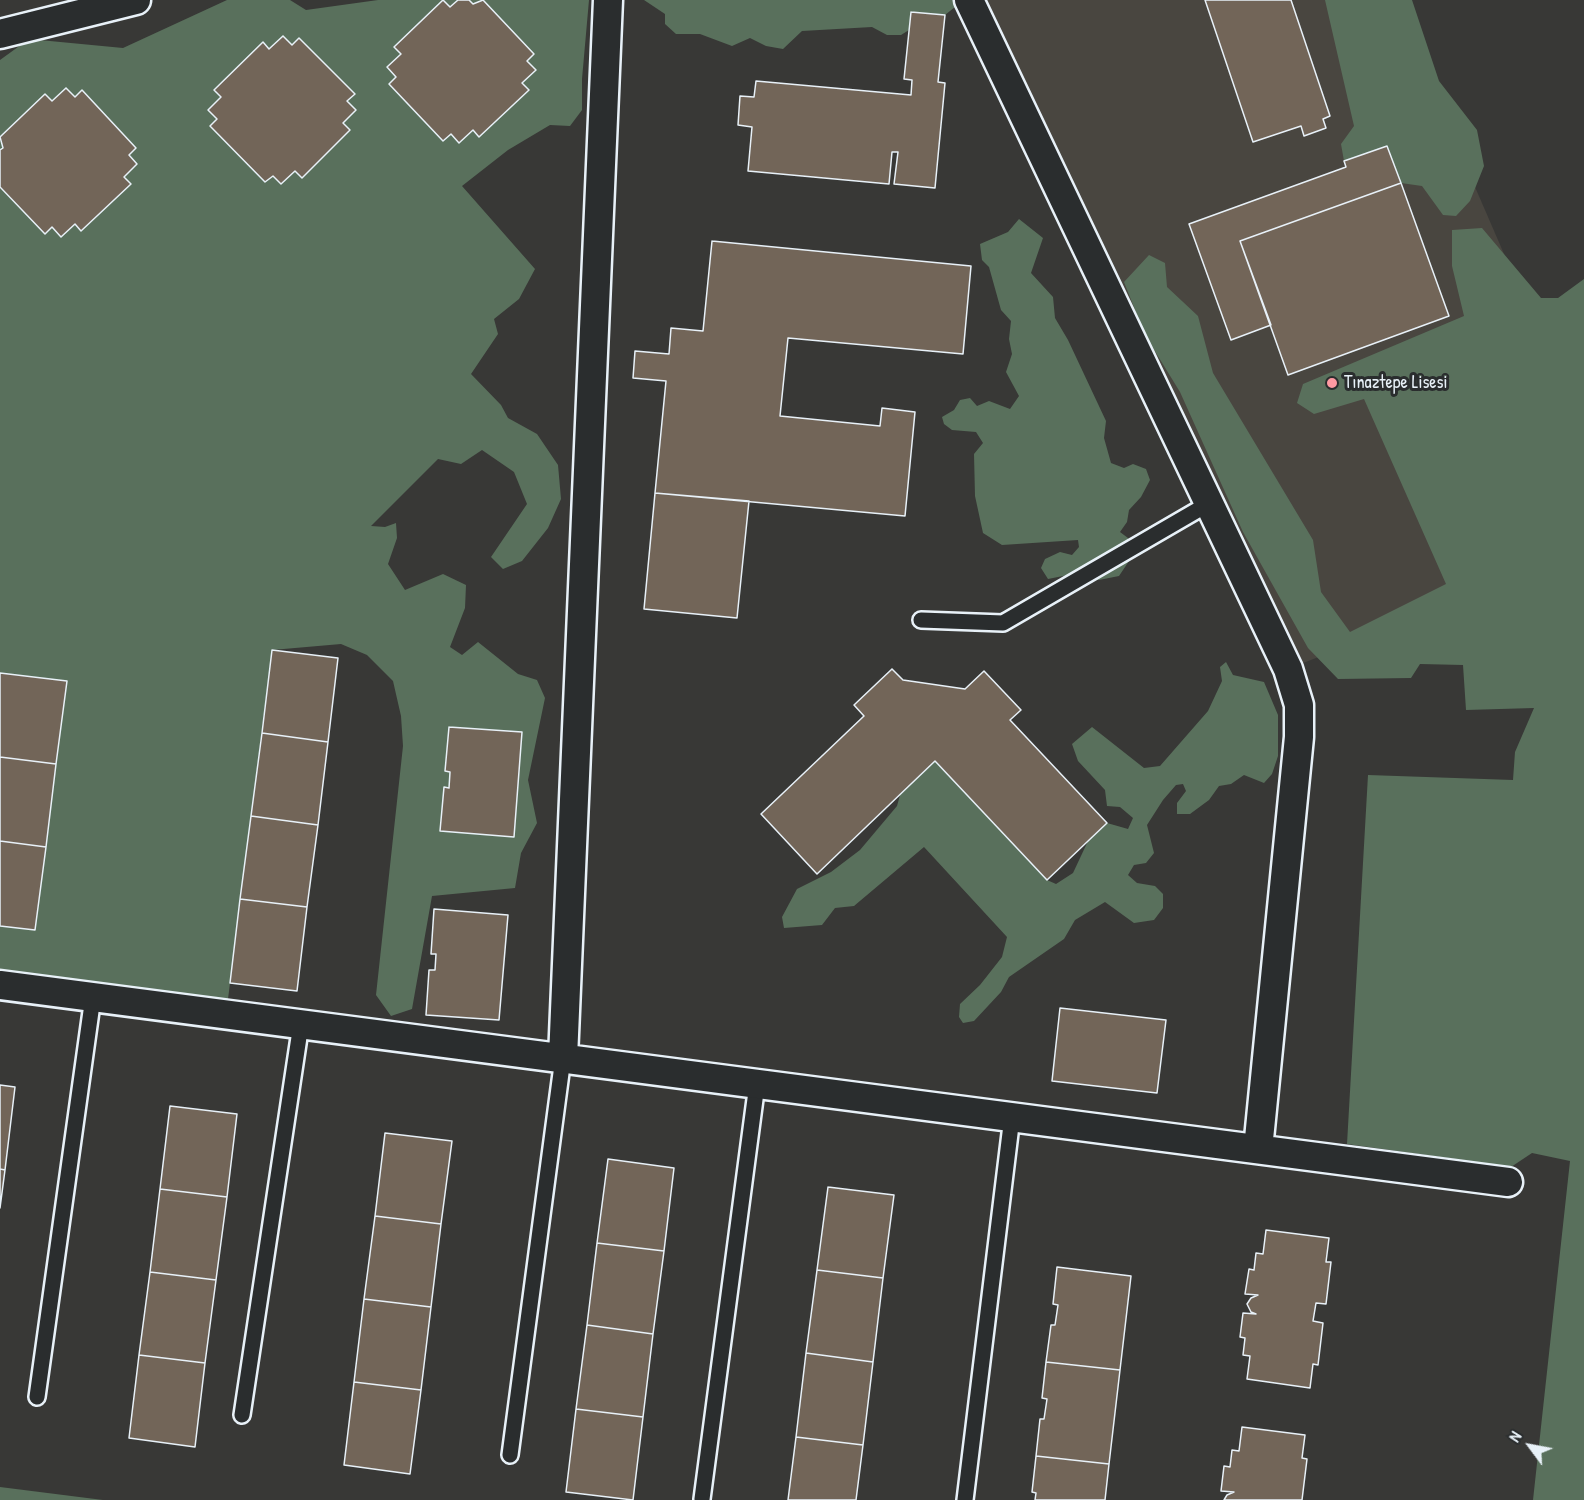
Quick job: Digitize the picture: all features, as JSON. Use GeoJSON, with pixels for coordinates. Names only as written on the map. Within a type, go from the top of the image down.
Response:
{"type":"FeatureCollection","features":[{"type":"Feature","properties":{"kind":"street"},"geometry":{"type":"LineString","coordinates":[[0,33],[136,0]]}},
{"type":"Feature","properties":{"kind":"street"},"geometry":{"type":"LineString","coordinates":[[562,1059],[608,0]]}},
{"type":"Feature","properties":{"kind":"street"},"geometry":{"type":"LineString","coordinates":[[969,0],[1288,669],[1299,705],[1299,737],[1258,1149]]}},
{"type":"Feature","properties":{"kind":"street"},"geometry":{"type":"LineString","coordinates":[[0,985],[1508,1182]]}},
{"type":"Feature","properties":{"kind":"lane"},"geometry":{"type":"LineString","coordinates":[[921,620],[1003,623],[1208,504]]}},
{"type":"Feature","properties":{"kind":"lane"},"geometry":{"type":"LineString","coordinates":[[37,1396],[93,997]]}},
{"type":"Feature","properties":{"kind":"lane"},"geometry":{"type":"LineString","coordinates":[[242,1415],[301,1024]]}},
{"type":"Feature","properties":{"kind":"lane"},"geometry":{"type":"LineString","coordinates":[[510,1455],[562,1059]]}},
{"type":"Feature","properties":{"kind":"lane"},"geometry":{"type":"LineString","coordinates":[[702,1499],[757,1084]]}},
{"type":"Feature","properties":{"kind":"lane"},"geometry":{"type":"LineString","coordinates":[[965,1500],[1012,1117]]}},
{"type":"Feature","properties":{"kind":"shaded area","name":"Tınaztepe Lisesi"},"geometry":{"type":"Polygon","coordinates":[[[969,0],[1394,0],[1524,300],[1489,590],[1288,669],[969,0]]]}},
{"type":"Feature","properties":{"kind":"green space"},"geometry":{"type":"Polygon","coordinates":[[[227,0],[290,0],[306,10],[378,0],[589,0],[582,79],[582,110],[570,126],[550,125],[508,150],[462,186],[535,269],[519,299],[494,319],[498,334],[471,374],[501,405],[508,418],[537,434],[558,465],[561,499],[548,528],[522,561],[503,569],[491,557],[527,504],[514,472],[482,450],[461,464],[438,459],[371,526],[385,527],[396,523],[397,538],[388,564],[405,590],[443,574],[466,585],[465,608],[450,647],[462,655],[478,642],[518,674],[537,680],[545,698],[528,780],[537,823],[521,853],[515,888],[432,896],[412,1009],[391,1016],[376,995],[403,746],[401,716],[393,681],[367,655],[341,644],[272,650],[228,999],[0,979],[0,60],[29,39],[123,48],[227,0]]]}},
{"type":"Feature","properties":{"kind":"green space"},"geometry":{"type":"Polygon","coordinates":[[[644,0],[955,0],[955,7],[945,15],[911,12],[909,30],[901,35],[887,35],[872,27],[802,31],[783,49],[766,46],[750,38],[732,46],[700,34],[676,34],[665,24],[665,14],[644,0]]]}},
{"type":"Feature","properties":{"kind":"green space"},"geometry":{"type":"Polygon","coordinates":[[[1325,0],[1412,0],[1439,81],[1477,130],[1484,166],[1470,201],[1456,216],[1443,215],[1422,186],[1401,183],[1387,146],[1344,161],[1341,144],[1354,126],[1325,0]]]}},
{"type":"Feature","properties":{"kind":"green space"},"geometry":{"type":"Polygon","coordinates":[[[1019,219],[1043,238],[1031,273],[1053,297],[1055,318],[1068,340],[1106,421],[1104,438],[1111,463],[1124,468],[1133,464],[1146,469],[1150,480],[1141,497],[1129,510],[1127,522],[1120,532],[1128,538],[1135,552],[1119,576],[1099,580],[1078,573],[1048,579],[1041,568],[1045,559],[1060,552],[1072,555],[1079,547],[1078,540],[1002,545],[983,533],[975,496],[974,454],[983,443],[976,432],[952,430],[944,424],[942,417],[954,410],[960,400],[970,398],[977,406],[989,401],[1010,409],[1019,396],[1006,372],[1012,354],[1009,339],[1011,321],[1001,310],[989,267],[982,260],[980,244],[1008,232],[1019,219]]]}},
{"type":"Feature","properties":{"kind":"green space"},"geometry":{"type":"Polygon","coordinates":[[[1482,228],[1541,298],[1558,298],[1584,279],[1584,1500],[1533,1500],[1570,1161],[1532,1153],[1511,1167],[1347,1144],[1368,775],[1513,780],[1515,752],[1534,708],[1466,710],[1463,665],[1420,664],[1411,678],[1338,679],[1308,648],[1243,532],[1180,392],[1145,335],[1124,282],[1149,255],[1165,263],[1167,287],[1198,316],[1213,373],[1313,540],[1321,592],[1350,632],[1446,584],[1364,399],[1314,414],[1297,403],[1303,384],[1464,316],[1452,266],[1452,230],[1482,228]]]}},
{"type":"Feature","properties":{"kind":"green space"},"geometry":{"type":"Polygon","coordinates":[[[1226,662],[1233,675],[1264,682],[1278,715],[1278,756],[1272,774],[1264,783],[1244,775],[1231,784],[1219,786],[1209,800],[1190,814],[1177,814],[1177,803],[1186,791],[1183,784],[1176,785],[1163,800],[1147,825],[1154,853],[1146,863],[1134,865],[1128,875],[1137,883],[1155,886],[1163,894],[1163,908],[1154,920],[1134,923],[1105,902],[1075,920],[1064,939],[1009,977],[1001,992],[974,1021],[963,1023],[959,1017],[960,1004],[980,985],[1002,957],[1007,937],[924,847],[854,906],[835,908],[822,925],[784,928],[782,917],[797,889],[831,872],[860,850],[897,806],[900,795],[935,761],[1047,880],[1056,884],[1073,873],[1088,841],[1107,823],[1128,829],[1133,818],[1120,807],[1107,806],[1105,790],[1078,761],[1072,744],[1092,727],[1144,768],[1160,766],[1208,711],[1222,681],[1220,667],[1226,662]]]}},
{"type":"Feature","properties":{"kind":"green space"},"geometry":{"type":"Polygon","coordinates":[[[0,1487],[103,1500],[0,1500],[0,1487]]]}},
{"type":"Feature","properties":{"kind":"building"},"geometry":{"type":"Polygon","coordinates":[[[443,0],[450,7],[458,0],[469,0],[473,4],[483,0],[534,54],[527,61],[536,70],[522,83],[529,90],[479,137],[473,130],[459,143],[451,134],[443,141],[389,84],[396,77],[387,67],[401,54],[394,47],[443,0]]]}},
{"type":"Feature","properties":{"kind":"building"},"geometry":{"type":"Polygon","coordinates":[[[1205,0],[1291,0],[1330,116],[1323,119],[1326,128],[1304,136],[1301,126],[1253,142],[1205,0]]]}},
{"type":"Feature","properties":{"kind":"building"},"geometry":{"type":"Polygon","coordinates":[[[911,12],[945,15],[938,82],[945,83],[935,188],[894,184],[898,152],[892,152],[889,184],[748,171],[752,127],[738,125],[740,96],[754,97],[756,81],[911,95],[912,80],[904,79],[911,12]]]}},
{"type":"Feature","properties":{"kind":"building"},"geometry":{"type":"Polygon","coordinates":[[[283,36],[292,45],[299,38],[355,94],[347,101],[356,110],[343,123],[350,130],[302,178],[295,171],[281,184],[273,176],[265,182],[210,126],[217,119],[208,110],[221,97],[214,90],[263,42],[269,49],[283,36]]]}},
{"type":"Feature","properties":{"kind":"building"},"geometry":{"type":"Polygon","coordinates":[[[66,88],[75,97],[82,90],[136,148],[129,155],[137,164],[124,177],[131,184],[81,231],[75,224],[61,237],[52,227],[45,234],[0,187],[0,150],[3,148],[0,137],[45,94],[52,101],[66,88]]]}},
{"type":"Feature","properties":{"kind":"building"},"geometry":{"type":"Polygon","coordinates":[[[1387,146],[1401,183],[1240,241],[1271,325],[1231,340],[1189,224],[1346,167],[1344,161],[1387,146]]]}},
{"type":"Feature","properties":{"kind":"building"},"geometry":{"type":"Polygon","coordinates":[[[1401,183],[1449,316],[1288,375],[1240,241],[1401,183]]]}},
{"type":"Feature","properties":{"kind":"building"},"geometry":{"type":"Polygon","coordinates":[[[712,241],[971,266],[963,354],[788,338],[780,416],[880,426],[882,408],[915,412],[905,516],[655,493],[666,381],[633,378],[635,351],[669,354],[671,328],[703,331],[712,241]]]}},
{"type":"Feature","properties":{"kind":"building"},"geometry":{"type":"Polygon","coordinates":[[[655,493],[749,501],[737,618],[644,609],[655,493]]]}},
{"type":"Feature","properties":{"kind":"building"},"geometry":{"type":"Polygon","coordinates":[[[272,650],[338,658],[328,742],[262,733],[272,650]]]}},
{"type":"Feature","properties":{"kind":"building"},"geometry":{"type":"Polygon","coordinates":[[[892,669],[903,680],[965,689],[984,671],[1021,710],[1010,720],[1107,823],[1047,880],[935,761],[817,874],[761,814],[864,716],[854,705],[892,669]]]}},
{"type":"Feature","properties":{"kind":"building"},"geometry":{"type":"Polygon","coordinates":[[[0,673],[67,681],[56,764],[0,757],[0,673]]]}},
{"type":"Feature","properties":{"kind":"building"},"geometry":{"type":"Polygon","coordinates":[[[449,727],[522,732],[514,837],[440,831],[444,787],[449,788],[450,772],[445,771],[449,727]]]}},
{"type":"Feature","properties":{"kind":"building"},"geometry":{"type":"Polygon","coordinates":[[[262,733],[328,742],[318,825],[251,816],[262,733]]]}},
{"type":"Feature","properties":{"kind":"building"},"geometry":{"type":"Polygon","coordinates":[[[0,757],[56,764],[46,847],[0,841],[0,757]]]}},
{"type":"Feature","properties":{"kind":"building"},"geometry":{"type":"Polygon","coordinates":[[[251,816],[318,825],[307,907],[240,899],[251,816]]]}},
{"type":"Feature","properties":{"kind":"building"},"geometry":{"type":"Polygon","coordinates":[[[0,841],[46,847],[35,930],[0,926],[0,841]]]}},
{"type":"Feature","properties":{"kind":"building"},"geometry":{"type":"Polygon","coordinates":[[[240,899],[307,907],[297,991],[230,983],[240,899]]]}},
{"type":"Feature","properties":{"kind":"building"},"geometry":{"type":"Polygon","coordinates":[[[434,909],[508,915],[499,1020],[426,1015],[429,970],[435,970],[436,954],[431,954],[434,909]]]}},
{"type":"Feature","properties":{"kind":"building"},"geometry":{"type":"Polygon","coordinates":[[[1060,1008],[1166,1020],[1157,1093],[1052,1081],[1060,1008]]]}},
{"type":"Feature","properties":{"kind":"building"},"geometry":{"type":"Polygon","coordinates":[[[0,1085],[15,1087],[5,1170],[0,1169],[0,1085]]]}},
{"type":"Feature","properties":{"kind":"building"},"geometry":{"type":"Polygon","coordinates":[[[170,1106],[237,1114],[227,1197],[160,1189],[170,1106]]]}},
{"type":"Feature","properties":{"kind":"building"},"geometry":{"type":"Polygon","coordinates":[[[385,1133],[452,1141],[441,1224],[375,1216],[385,1133]]]}},
{"type":"Feature","properties":{"kind":"building"},"geometry":{"type":"Polygon","coordinates":[[[608,1159],[674,1168],[664,1251],[597,1243],[608,1159]]]}},
{"type":"Feature","properties":{"kind":"building"},"geometry":{"type":"Polygon","coordinates":[[[0,1169],[5,1170],[0,1208],[0,1169]]]}},
{"type":"Feature","properties":{"kind":"building"},"geometry":{"type":"Polygon","coordinates":[[[828,1187],[894,1195],[883,1278],[817,1270],[828,1187]]]}},
{"type":"Feature","properties":{"kind":"building"},"geometry":{"type":"Polygon","coordinates":[[[160,1189],[227,1197],[216,1280],[150,1272],[160,1189]]]}},
{"type":"Feature","properties":{"kind":"building"},"geometry":{"type":"Polygon","coordinates":[[[375,1216],[441,1224],[431,1307],[364,1299],[375,1216]]]}},
{"type":"Feature","properties":{"kind":"building"},"geometry":{"type":"Polygon","coordinates":[[[1266,1230],[1329,1238],[1326,1262],[1331,1262],[1326,1304],[1316,1303],[1313,1321],[1323,1323],[1318,1365],[1313,1364],[1310,1388],[1247,1379],[1250,1356],[1243,1355],[1245,1338],[1240,1337],[1243,1313],[1256,1314],[1251,1312],[1247,1304],[1251,1298],[1258,1295],[1245,1294],[1249,1269],[1254,1270],[1256,1253],[1263,1254],[1266,1230]]]}},
{"type":"Feature","properties":{"kind":"building"},"geometry":{"type":"Polygon","coordinates":[[[597,1243],[664,1251],[653,1334],[587,1325],[597,1243]]]}},
{"type":"Feature","properties":{"kind":"building"},"geometry":{"type":"Polygon","coordinates":[[[1057,1267],[1131,1276],[1120,1370],[1046,1362],[1051,1325],[1055,1325],[1058,1305],[1053,1304],[1057,1267]]]}},
{"type":"Feature","properties":{"kind":"building"},"geometry":{"type":"Polygon","coordinates":[[[817,1270],[883,1278],[873,1362],[806,1353],[817,1270]]]}},
{"type":"Feature","properties":{"kind":"building"},"geometry":{"type":"Polygon","coordinates":[[[150,1272],[216,1280],[205,1363],[139,1355],[150,1272]]]}},
{"type":"Feature","properties":{"kind":"building"},"geometry":{"type":"Polygon","coordinates":[[[364,1299],[431,1307],[421,1390],[354,1382],[364,1299]]]}},
{"type":"Feature","properties":{"kind":"building"},"geometry":{"type":"Polygon","coordinates":[[[587,1325],[653,1334],[643,1417],[576,1409],[587,1325]]]}},
{"type":"Feature","properties":{"kind":"building"},"geometry":{"type":"Polygon","coordinates":[[[806,1353],[873,1362],[863,1445],[796,1437],[806,1353]]]}},
{"type":"Feature","properties":{"kind":"building"},"geometry":{"type":"Polygon","coordinates":[[[139,1355],[205,1363],[195,1447],[129,1438],[139,1355]]]}},
{"type":"Feature","properties":{"kind":"building"},"geometry":{"type":"Polygon","coordinates":[[[1046,1362],[1120,1370],[1109,1464],[1036,1456],[1040,1419],[1044,1419],[1047,1399],[1042,1398],[1046,1362]]]}},
{"type":"Feature","properties":{"kind":"building"},"geometry":{"type":"Polygon","coordinates":[[[354,1382],[421,1390],[410,1474],[344,1465],[354,1382]]]}},
{"type":"Feature","properties":{"kind":"building"},"geometry":{"type":"Polygon","coordinates":[[[576,1409],[643,1417],[633,1500],[566,1492],[576,1409]]]}},
{"type":"Feature","properties":{"kind":"building"},"geometry":{"type":"Polygon","coordinates":[[[1242,1427],[1305,1435],[1302,1458],[1307,1459],[1302,1500],[1224,1500],[1227,1495],[1234,1492],[1221,1491],[1224,1466],[1230,1467],[1232,1450],[1239,1451],[1242,1427]]]}},
{"type":"Feature","properties":{"kind":"building"},"geometry":{"type":"Polygon","coordinates":[[[796,1437],[863,1445],[856,1500],[788,1500],[796,1437]]]}},
{"type":"Feature","properties":{"kind":"building"},"geometry":{"type":"Polygon","coordinates":[[[1036,1456],[1109,1464],[1105,1500],[1035,1500],[1036,1493],[1032,1492],[1036,1456]]]}},
{"type":"Feature","properties":{"kind":"place","name":"Tınaztepe Lisesi"},"geometry":{"type":"Point","coordinates":[1332,383]}}]}
